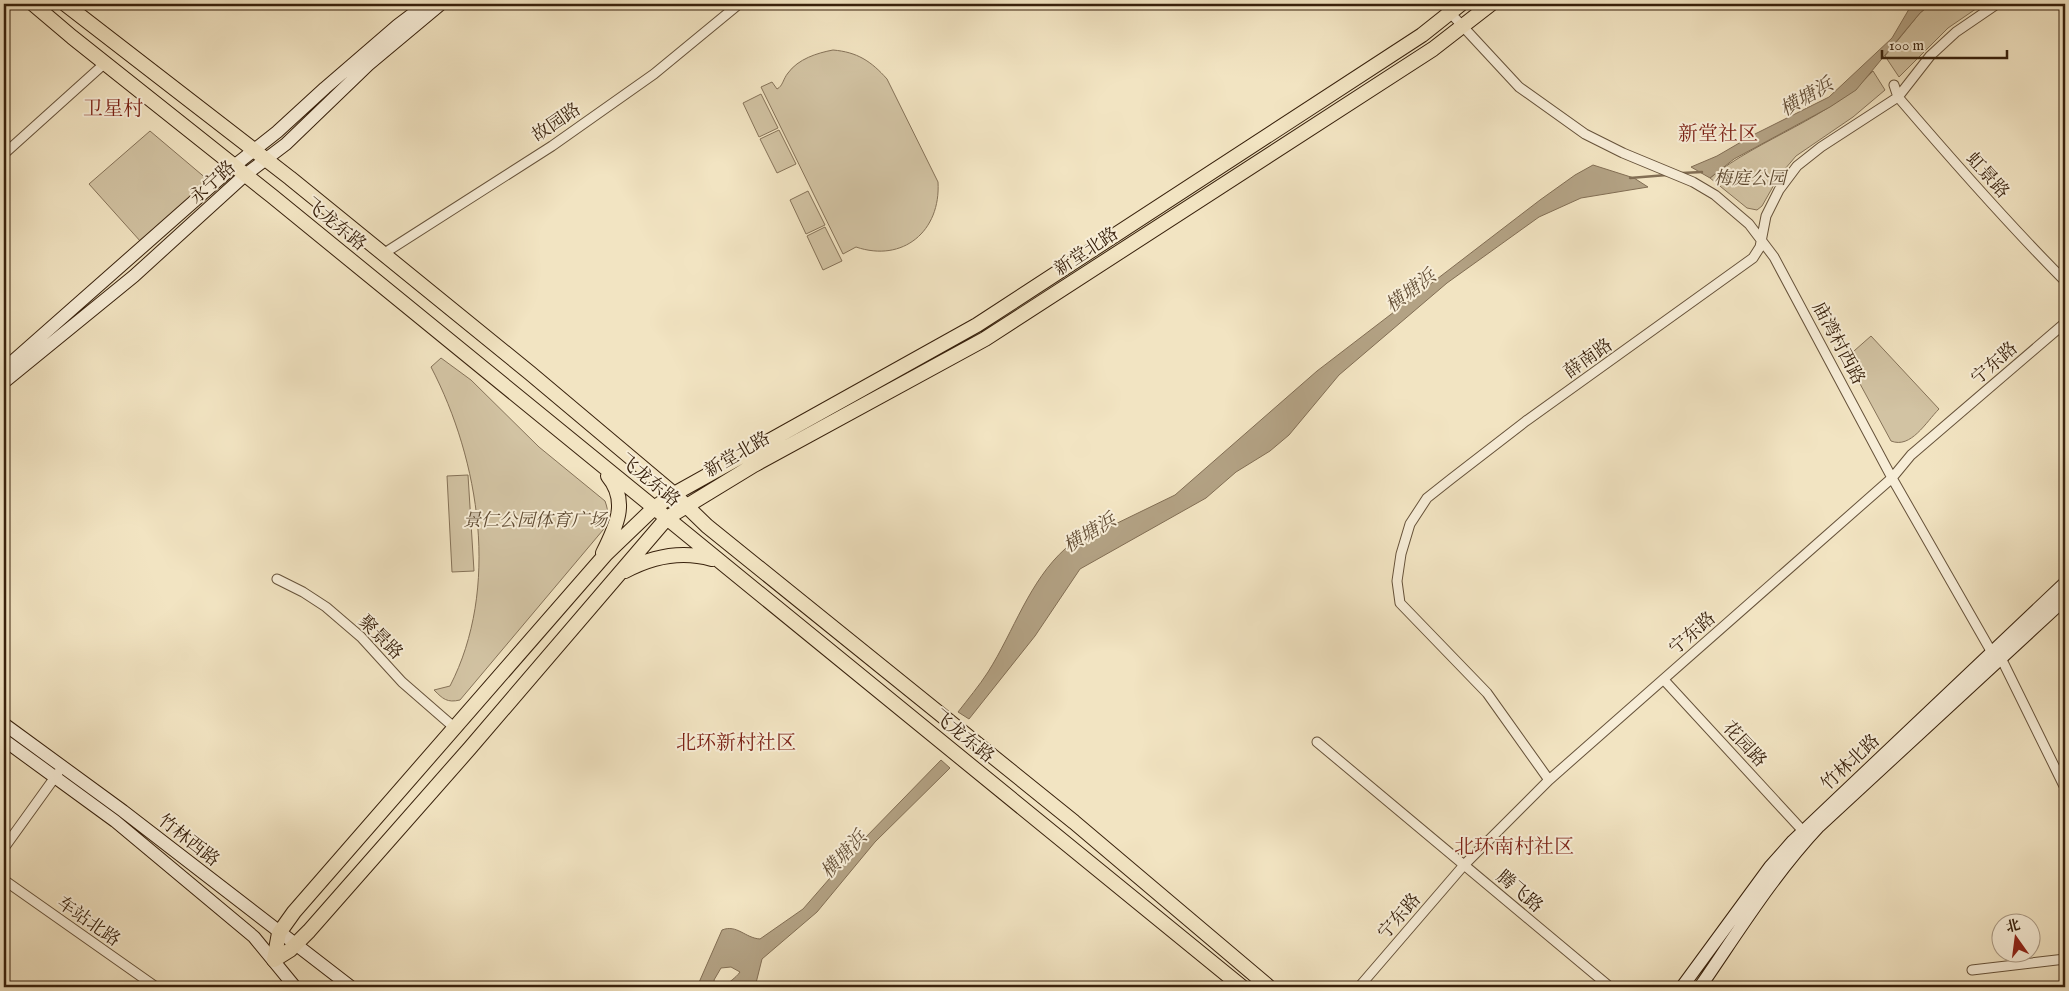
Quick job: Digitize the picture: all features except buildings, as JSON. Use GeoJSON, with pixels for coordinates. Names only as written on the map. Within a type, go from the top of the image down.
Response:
{"type":"FeatureCollection","features":[{"type":"Feature","properties":{"kind":"main road","name":"飞龙东路"},"geometry":{"type":"LineString","coordinates":[[33,4],[104,64],[667,518],[1242,987]]}},
{"type":"Feature","properties":{"kind":"main road","name":"飞龙东路"},"geometry":{"type":"LineString","coordinates":[[65,4],[266,160],[530,373],[674,494],[708,526],[1074,822],[1269,987]]}},
{"type":"Feature","properties":{"kind":"main road","name":"永宁路"},"geometry":{"type":"LineString","coordinates":[[4,382],[134,276],[239,171],[254,151],[390,31],[426,4]]}},
{"type":"Feature","properties":{"kind":"main road","name":"永宁路"},"geometry":{"type":"LineString","coordinates":[[4,369],[239,171],[266,160],[286,144],[368,66],[441,4]]}},
{"type":"Feature","properties":{"kind":"main road","name":"新堂北路"},"geometry":{"type":"LineString","coordinates":[[274,960],[293,947],[470,748],[667,518],[754,464],[985,339],[1433,49],[1491,4]]}},
{"type":"Feature","properties":{"kind":"main road","name":"新堂北路"},"geometry":{"type":"LineString","coordinates":[[598,562],[654,508],[674,494],[977,325],[1414,40],[1451,7]]}},
{"type":"Feature","properties":{"kind":"main road"},"geometry":{"type":"LineString","coordinates":[[274,960],[279,933],[294,912],[456,729],[598,562],[617,525],[620,502],[615,485],[593,459]]}},
{"type":"Feature","properties":{"kind":"main road"},"geometry":{"type":"LineString","coordinates":[[616,576],[645,560],[675,554],[698,555],[718,560]]}},
{"type":"Feature","properties":{"kind":"main road","name":"竹林北路"},"geometry":{"type":"LineString","coordinates":[[1700,987],[1778,873],[1799,848],[1996,655],[2065,583]]}},
{"type":"Feature","properties":{"kind":"main road","name":"竹林北路"},"geometry":{"type":"LineString","coordinates":[[1682,987],[1770,866],[1803,831],[1996,655],[2065,599]]}},
{"type":"Feature","properties":{"kind":"main road","name":"竹林西路"},"geometry":{"type":"LineString","coordinates":[[4,724],[115,821],[254,937],[295,987]]}},
{"type":"Feature","properties":{"kind":"main road","name":"竹林西路"},"geometry":{"type":"LineString","coordinates":[[4,740],[59,772],[279,933],[293,947],[351,987]]}},
{"type":"Feature","properties":{"kind":"street","name":"故园路"},"geometry":{"type":"LineString","coordinates":[[383,254],[552,146],[658,72],[739,4]]}},
{"type":"Feature","properties":{"kind":"street","name":"薛南路"},"geometry":{"type":"LineString","coordinates":[[1549,780],[1488,693],[1400,603],[1397,581],[1401,554],[1410,524],[1428,498],[1526,421],[1753,258],[1760,248],[1760,239],[1766,216],[1779,190],[1797,166],[1821,147],[1898,97],[1930,56],[1956,32],[1997,4]]}},
{"type":"Feature","properties":{"kind":"street","name":"庙湾村西路"},"geometry":{"type":"LineString","coordinates":[[1451,7],[1462,26],[1519,87],[1585,134],[1693,182],[1723,201],[1748,224],[1760,239],[1774,257],[1892,478],[1996,655],[2065,788]]}},
{"type":"Feature","properties":{"kind":"street"},"geometry":{"type":"LineString","coordinates":[[4,154],[104,64]]}},
{"type":"Feature","properties":{"kind":"street","name":"虹景路"},"geometry":{"type":"LineString","coordinates":[[1894,85],[1898,97],[2020,235],[2065,280]]}},
{"type":"Feature","properties":{"kind":"street","name":"宁东路"},"geometry":{"type":"LineString","coordinates":[[1359,987],[1464,865],[1549,780],[1892,478],[1911,455],[2065,323]]}},
{"type":"Feature","properties":{"kind":"street","name":"聚景路"},"geometry":{"type":"LineString","coordinates":[[277,579],[304,592],[326,607],[361,637],[402,682],[456,729]]}},
{"type":"Feature","properties":{"kind":"street","name":"花园路"},"geometry":{"type":"LineString","coordinates":[[1664,680],[1803,831]]}},
{"type":"Feature","properties":{"kind":"street","name":"腾飞路"},"geometry":{"type":"LineString","coordinates":[[1318,742],[1610,987]]}},
{"type":"Feature","properties":{"kind":"street"},"geometry":{"type":"LineString","coordinates":[[4,848],[59,772]]}},
{"type":"Feature","properties":{"kind":"street","name":"车站北路"},"geometry":{"type":"LineString","coordinates":[[4,880],[147,987]]}},
{"type":"Feature","properties":{"kind":"street","name":"车站北路"},"geometry":{"type":"LineString","coordinates":[[4,886],[156,987]]}},
{"type":"Feature","properties":{"kind":"street"},"geometry":{"type":"LineString","coordinates":[[1972,970],[2065,959]]}},
{"type":"Feature","properties":{"kind":"green space"},"geometry":{"type":"Polygon","coordinates":[[[1931,4],[1983,4],[1948,28],[1899,77],[1885,56],[1920,13],[1931,4]]]}},
{"type":"Feature","properties":{"kind":"green space"},"geometry":{"type":"Polygon","coordinates":[[[833,50],[863,58],[887,79],[938,182],[937,200],[933,215],[926,228],[916,239],[903,246],[889,250],[873,251],[856,247],[843,254],[761,87],[772,82],[777,89],[781,86],[792,68],[802,60],[833,50]]]}},
{"type":"Feature","properties":{"kind":"green space","name":"梅庭公园"},"geometry":{"type":"Polygon","coordinates":[[[1873,71],[1885,90],[1853,117],[1796,156],[1779,176],[1762,206],[1757,210],[1747,208],[1710,178],[1751,151],[1837,102],[1856,88],[1873,71]]]}},
{"type":"Feature","properties":{"kind":"green space"},"geometry":{"type":"Polygon","coordinates":[[[761,94],[778,128],[759,137],[743,103],[761,94]]]}},
{"type":"Feature","properties":{"kind":"green space"},"geometry":{"type":"Polygon","coordinates":[[[779,130],[796,164],[777,173],[760,139],[779,130]]]}},
{"type":"Feature","properties":{"kind":"green space"},"geometry":{"type":"Polygon","coordinates":[[[150,131],[208,180],[208,186],[141,242],[89,184],[150,131]]]}},
{"type":"Feature","properties":{"kind":"green space"},"geometry":{"type":"Polygon","coordinates":[[[808,191],[825,225],[806,234],[790,200],[808,191]]]}},
{"type":"Feature","properties":{"kind":"green space"},"geometry":{"type":"Polygon","coordinates":[[[825,227],[842,261],[823,270],[807,236],[825,227]]]}},
{"type":"Feature","properties":{"kind":"green space"},"geometry":{"type":"Polygon","coordinates":[[[1871,336],[1939,409],[1918,433],[1905,441],[1891,441],[1846,358],[1871,336]]]}},
{"type":"Feature","properties":{"kind":"green space","name":"景仁公园体育广场"},"geometry":{"type":"Polygon","coordinates":[[[441,358],[471,380],[539,447],[605,501],[608,512],[603,530],[460,700],[452,701],[443,698],[434,690],[450,686],[466,648],[475,608],[479,567],[478,525],[472,484],[462,443],[448,404],[431,367],[441,358]]]}},
{"type":"Feature","properties":{"kind":"green space"},"geometry":{"type":"Polygon","coordinates":[[[468,475],[474,571],[452,572],[447,476],[468,475]]]}},
{"type":"Feature","properties":{"kind":"shaded area"},"geometry":{"type":"Polygon","coordinates":[[[1912,4],[1931,4],[1920,13],[1856,90],[1830,107],[1734,159],[1710,178],[1691,167],[1717,156],[1753,135],[1829,97],[1892,38],[1912,4]]]}},
{"type":"Feature","properties":{"kind":"shaded area"},"geometry":{"type":"Polygon","coordinates":[[[1593,165],[1634,178],[1648,187],[1581,198],[1539,217],[1447,283],[1339,375],[1289,435],[1270,451],[1236,472],[1206,498],[1080,569],[1035,636],[969,719],[958,712],[988,672],[1032,591],[1053,561],[1066,548],[1175,495],[1317,371],[1540,200],[1575,175],[1593,165]]]}},
{"type":"Feature","properties":{"kind":"shaded area"},"geometry":{"type":"Polygon","coordinates":[[[941,760],[950,768],[875,842],[817,912],[762,959],[755,987],[725,987],[740,972],[731,967],[721,968],[714,980],[715,984],[720,982],[723,985],[721,987],[697,987],[722,930],[737,930],[760,939],[803,909],[864,839],[941,760]]]}},
{"type":"Feature","properties":{"kind":"waterway","name":"横塘浜"},"geometry":{"type":"LineString","coordinates":[[1682,173],[1702,172]]}},
{"type":"Feature","properties":{"kind":"waterway","name":"横塘浜"},"geometry":{"type":"LineString","coordinates":[[1630,178],[1667,175]]}},
{"type":"Feature","properties":{"kind":"district","name":"卫星村"},"geometry":{"type":"Point","coordinates":[113,108]}},
{"type":"Feature","properties":{"kind":"district","name":"新堂社区"},"geometry":{"type":"Point","coordinates":[1718,133]}},
{"type":"Feature","properties":{"kind":"district","name":"北环新村社区"},"geometry":{"type":"Point","coordinates":[736,742]}},
{"type":"Feature","properties":{"kind":"district","name":"北环南村社区"},"geometry":{"type":"Point","coordinates":[1514,846]}}]}
